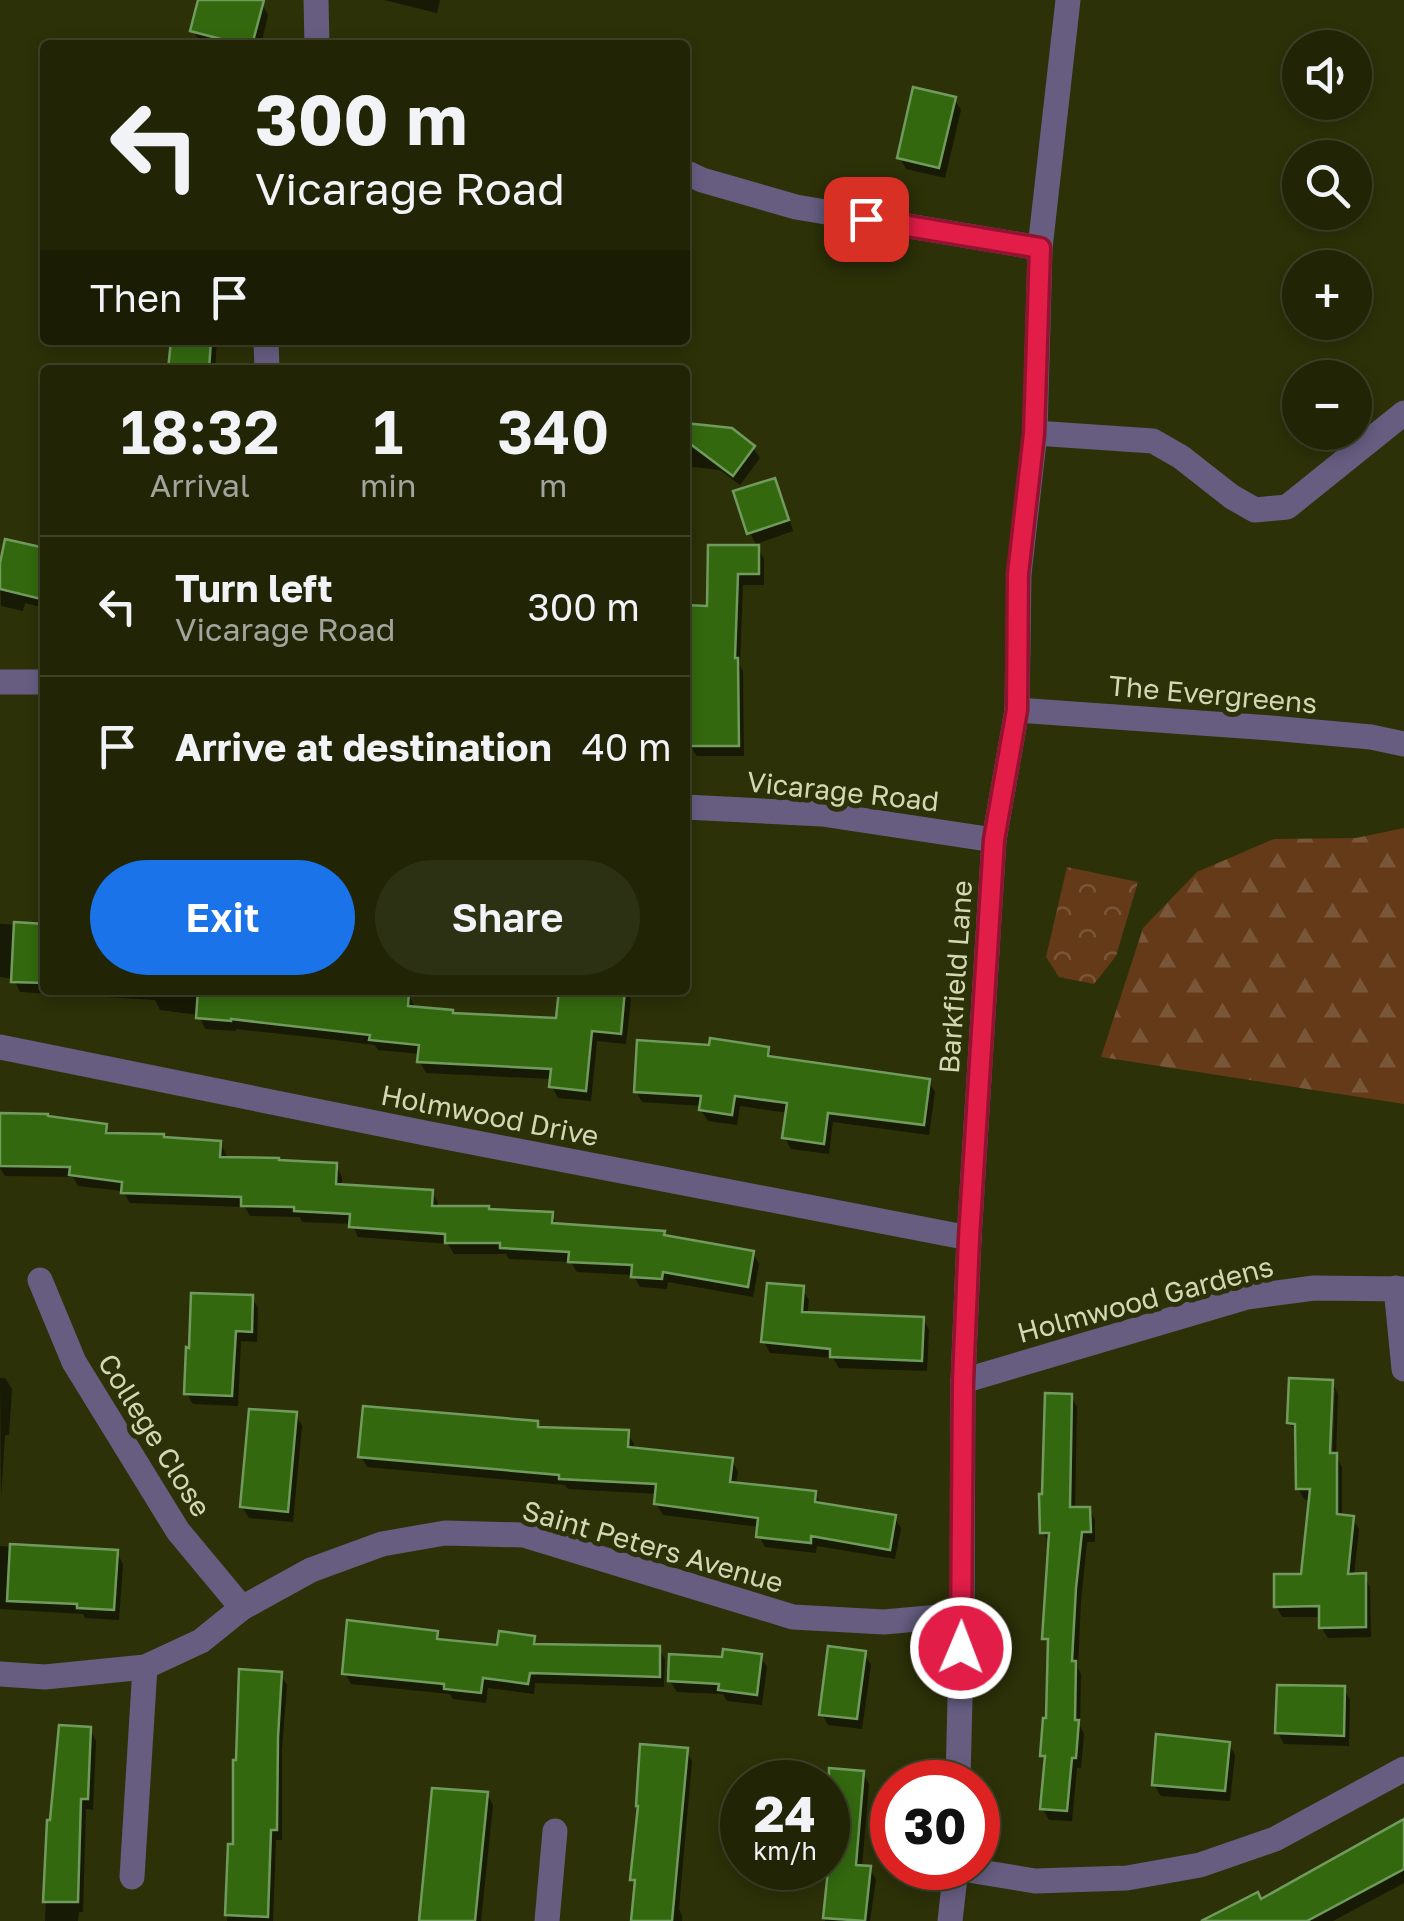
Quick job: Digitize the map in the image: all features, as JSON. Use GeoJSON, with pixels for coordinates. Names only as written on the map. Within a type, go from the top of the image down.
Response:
{"type":"FeatureCollection","features":[{"type":"Feature","properties":{"kind":"street"},"geometry":{"type":"LineString","coordinates":[[316,0],[318,40]]}},
{"type":"Feature","properties":{"kind":"street","name":"Barkfield Lane"},"geometry":{"type":"LineString","coordinates":[[959,1760],[963,1381],[969,1238],[994,840],[1017,710],[1018,574],[1034,434],[1040,248],[1068,0]]}},
{"type":"Feature","properties":{"kind":"street"},"geometry":{"type":"LineString","coordinates":[[690,174],[796,207],[1040,248]]}},
{"type":"Feature","properties":{"kind":"street"},"geometry":{"type":"LineString","coordinates":[[1034,434],[1153,441],[1255,510],[1287,507],[1404,413]]}},
{"type":"Feature","properties":{"kind":"street"},"geometry":{"type":"LineString","coordinates":[[0,682],[40,682]]}},
{"type":"Feature","properties":{"kind":"street","name":"The Evergreens"},"geometry":{"type":"LineString","coordinates":[[1017,710],[1271,728],[1404,744]]}},
{"type":"Feature","properties":{"kind":"street","name":"Vicarage Road"},"geometry":{"type":"LineString","coordinates":[[690,806],[822,814],[994,840]]}},
{"type":"Feature","properties":{"kind":"street","name":"Holmwood Drive"},"geometry":{"type":"LineString","coordinates":[[0,1047],[969,1238]]}},
{"type":"Feature","properties":{"kind":"street","name":"College Close"},"geometry":{"type":"LineString","coordinates":[[40,1280],[74,1362],[178,1532],[242,1608]]}},
{"type":"Feature","properties":{"kind":"street","name":"Holmwood Gardens"},"geometry":{"type":"LineString","coordinates":[[963,1381],[1247,1296],[1314,1288],[1400,1288]]}},
{"type":"Feature","properties":{"kind":"street"},"geometry":{"type":"LineString","coordinates":[[1400,1288],[1404,1369]]}},
{"type":"Feature","properties":{"kind":"street","name":"Saint Peters Avenue"},"geometry":{"type":"LineString","coordinates":[[0,1674],[45,1677],[145,1666],[201,1641],[242,1608],[311,1570],[382,1544],[445,1533],[524,1535],[792,1617],[884,1622],[962,1615]]}},
{"type":"Feature","properties":{"kind":"street"},"geometry":{"type":"LineString","coordinates":[[132,1876],[145,1666]]}},
{"type":"Feature","properties":{"kind":"street"},"geometry":{"type":"LineString","coordinates":[[1000,1875],[1035,1881],[1127,1878],[1200,1864],[1275,1839],[1404,1769]]}},
{"type":"Feature","properties":{"kind":"street"},"geometry":{"type":"LineString","coordinates":[[547,1921],[555,1831]]}},
{"type":"Feature","properties":{"kind":"street"},"geometry":{"type":"LineString","coordinates":[[950,1921],[954,1890]]}},
{"type":"Feature","properties":{"kind":"green space"},"geometry":{"type":"Polygon","coordinates":[[[1404,828],[1404,1104],[1101,1057],[1143,928],[1197,872],[1274,839],[1356,838],[1404,828]]]}},
{"type":"Feature","properties":{"kind":"green space"},"geometry":{"type":"Polygon","coordinates":[[[1067,867],[1138,882],[1116,956],[1094,984],[1059,977],[1046,957],[1067,867]]]}},
{"type":"Feature","properties":{"kind":"building"},"geometry":{"type":"Polygon","coordinates":[[[198,0],[264,0],[253,40],[225,40],[190,31],[198,0]]]}},
{"type":"Feature","properties":{"kind":"building"},"geometry":{"type":"Polygon","coordinates":[[[913,87],[956,97],[939,168],[897,158],[913,87]]]}},
{"type":"Feature","properties":{"kind":"building"},"geometry":{"type":"Polygon","coordinates":[[[170,345],[211,345],[209,365],[168,365],[170,345]]]}},
{"type":"Feature","properties":{"kind":"building"},"geometry":{"type":"Polygon","coordinates":[[[690,424],[732,428],[755,446],[733,476],[690,444],[690,424]]]}},
{"type":"Feature","properties":{"kind":"building"},"geometry":{"type":"Polygon","coordinates":[[[775,478],[789,520],[747,534],[733,491],[775,478]]]}},
{"type":"Feature","properties":{"kind":"building"},"geometry":{"type":"Polygon","coordinates":[[[5,539],[40,547],[40,599],[0,589],[5,539]]]}},
{"type":"Feature","properties":{"kind":"building"},"geometry":{"type":"Polygon","coordinates":[[[708,545],[759,545],[759,574],[738,574],[735,658],[739,746],[690,746],[690,605],[707,606],[708,545]]]}},
{"type":"Feature","properties":{"kind":"building"},"geometry":{"type":"Polygon","coordinates":[[[14,922],[40,924],[40,983],[11,982],[14,922]]]}},
{"type":"Feature","properties":{"kind":"building"},"geometry":{"type":"Polygon","coordinates":[[[198,995],[409,995],[408,1006],[453,1013],[556,1018],[558,995],[625,995],[621,1034],[592,1031],[586,1091],[549,1087],[551,1069],[417,1062],[419,1045],[369,1040],[370,1035],[196,1018],[198,995]]]}},
{"type":"Feature","properties":{"kind":"building"},"geometry":{"type":"Polygon","coordinates":[[[710,1038],[769,1047],[768,1056],[930,1079],[924,1125],[828,1113],[824,1144],[782,1138],[787,1103],[735,1096],[732,1115],[699,1110],[701,1096],[634,1092],[637,1040],[709,1045],[710,1038]]]}},
{"type":"Feature","properties":{"kind":"building"},"geometry":{"type":"Polygon","coordinates":[[[0,1113],[48,1114],[107,1124],[106,1133],[164,1134],[221,1141],[220,1157],[337,1163],[336,1184],[433,1190],[432,1206],[553,1212],[552,1223],[665,1231],[664,1235],[754,1251],[748,1287],[663,1272],[662,1279],[631,1277],[632,1265],[568,1262],[569,1252],[500,1248],[500,1243],[445,1243],[445,1234],[349,1227],[350,1214],[241,1206],[241,1197],[121,1193],[122,1182],[69,1175],[70,1167],[0,1166],[0,1113]]]}},
{"type":"Feature","properties":{"kind":"building"},"geometry":{"type":"Polygon","coordinates":[[[767,1283],[804,1286],[802,1312],[924,1317],[922,1361],[830,1357],[830,1349],[761,1342],[767,1283]]]}},
{"type":"Feature","properties":{"kind":"building"},"geometry":{"type":"Polygon","coordinates":[[[191,1293],[253,1295],[252,1332],[236,1331],[232,1396],[184,1394],[191,1293]]]}},
{"type":"Feature","properties":{"kind":"building"},"geometry":{"type":"Polygon","coordinates":[[[1289,1378],[1333,1380],[1330,1453],[1337,1453],[1337,1514],[1354,1516],[1348,1574],[1366,1573],[1366,1627],[1319,1628],[1319,1606],[1274,1607],[1274,1574],[1301,1574],[1310,1489],[1296,1489],[1295,1424],[1287,1423],[1289,1378]]]}},
{"type":"Feature","properties":{"kind":"building"},"geometry":{"type":"Polygon","coordinates":[[[1045,1393],[1072,1394],[1070,1507],[1090,1507],[1091,1532],[1082,1532],[1076,1588],[1072,1661],[1076,1661],[1075,1720],[1079,1720],[1067,1811],[1040,1809],[1048,1639],[1042,1639],[1049,1533],[1040,1533],[1039,1494],[1045,1393]]]}},
{"type":"Feature","properties":{"kind":"building"},"geometry":{"type":"Polygon","coordinates":[[[363,1406],[538,1421],[538,1427],[629,1430],[628,1447],[733,1458],[730,1482],[816,1491],[815,1502],[896,1515],[890,1550],[811,1536],[811,1543],[756,1537],[758,1518],[654,1504],[656,1484],[559,1479],[559,1475],[358,1457],[363,1406]]]}},
{"type":"Feature","properties":{"kind":"building"},"geometry":{"type":"Polygon","coordinates":[[[249,1409],[297,1412],[288,1512],[240,1507],[249,1409]]]}},
{"type":"Feature","properties":{"kind":"building"},"geometry":{"type":"Polygon","coordinates":[[[10,1544],[118,1550],[114,1610],[7,1601],[10,1544]]]}},
{"type":"Feature","properties":{"kind":"building"},"geometry":{"type":"Polygon","coordinates":[[[347,1620],[438,1631],[437,1639],[497,1645],[499,1631],[535,1636],[534,1644],[660,1646],[660,1677],[530,1673],[528,1684],[483,1678],[481,1693],[444,1689],[444,1684],[342,1674],[347,1620]]]}},
{"type":"Feature","properties":{"kind":"building"},"geometry":{"type":"Polygon","coordinates":[[[828,1646],[866,1651],[857,1719],[819,1715],[828,1646]]]}},
{"type":"Feature","properties":{"kind":"building"},"geometry":{"type":"Polygon","coordinates":[[[723,1649],[762,1654],[757,1695],[718,1690],[719,1684],[668,1681],[669,1654],[722,1657],[723,1649]]]}},
{"type":"Feature","properties":{"kind":"building"},"geometry":{"type":"Polygon","coordinates":[[[239,1669],[282,1672],[277,1830],[271,1830],[268,1917],[225,1915],[228,1844],[233,1844],[239,1669]]]}},
{"type":"Feature","properties":{"kind":"building"},"geometry":{"type":"Polygon","coordinates":[[[1277,1685],[1345,1686],[1344,1736],[1275,1733],[1277,1685]]]}},
{"type":"Feature","properties":{"kind":"building"},"geometry":{"type":"Polygon","coordinates":[[[59,1725],[91,1727],[88,1799],[81,1799],[78,1902],[43,1902],[47,1820],[59,1725]]]}},
{"type":"Feature","properties":{"kind":"building"},"geometry":{"type":"Polygon","coordinates":[[[1156,1734],[1230,1742],[1225,1791],[1152,1785],[1156,1734]]]}},
{"type":"Feature","properties":{"kind":"building"},"geometry":{"type":"Polygon","coordinates":[[[640,1744],[688,1748],[672,1921],[631,1921],[635,1880],[630,1880],[640,1744]]]}},
{"type":"Feature","properties":{"kind":"building"},"geometry":{"type":"Polygon","coordinates":[[[850,1770],[864,1771],[856,1865],[870,1866],[865,1921],[823,1918],[826,1890],[850,1890],[850,1770]]]}},
{"type":"Feature","properties":{"kind":"building"},"geometry":{"type":"Polygon","coordinates":[[[432,1788],[488,1792],[475,1921],[419,1921],[432,1788]]]}},
{"type":"Feature","properties":{"kind":"building"},"geometry":{"type":"Polygon","coordinates":[[[1404,1819],[1404,1869],[1307,1921],[1201,1921],[1258,1892],[1261,1899],[1404,1819]]]}},
{"type":"Feature","properties":{"kind":"route"},"geometry":{"type":"LineString","coordinates":[[866,219],[1040,248],[1034,434],[1018,574],[1017,710],[994,840],[969,1238],[963,1381],[961,1648]]}}]}
